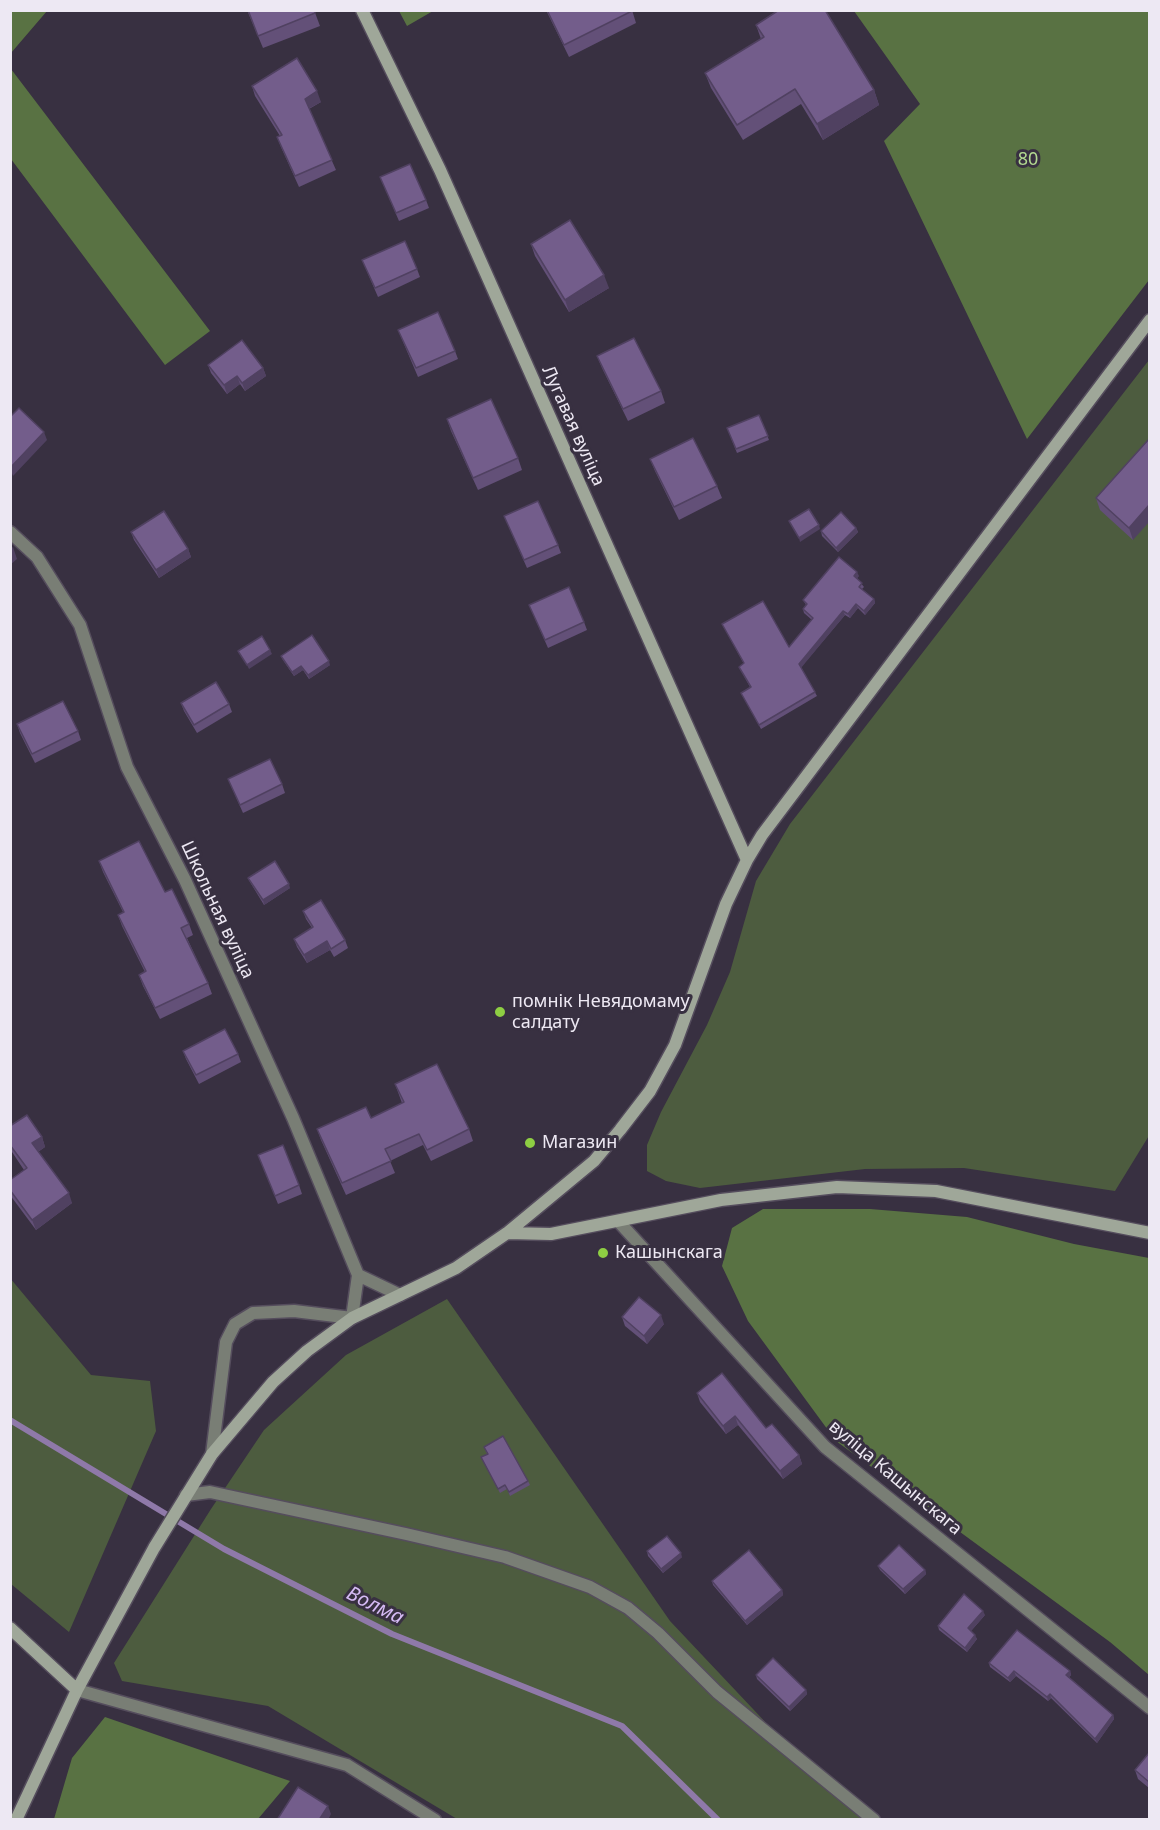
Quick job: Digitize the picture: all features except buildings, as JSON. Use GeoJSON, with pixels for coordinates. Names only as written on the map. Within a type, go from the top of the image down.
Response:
{"type":"FeatureCollection","features":[{"type":"Feature","properties":{"kind":"main road","name":"Лугавая вуліца"},"geometry":{"type":"LineString","coordinates":[[362,10],[440,170],[747,860]]}},
{"type":"Feature","properties":{"kind":"main road"},"geometry":{"type":"LineString","coordinates":[[16,1820],[77,1690],[154,1548],[212,1454],[273,1382],[307,1351],[352,1318],[456,1268],[507,1233],[594,1161],[650,1091],[675,1045],[712,941],[747,860],[804,778],[1149,320]]}},
{"type":"Feature","properties":{"kind":"main road"},"geometry":{"type":"LineString","coordinates":[[507,1233],[550,1234],[721,1200],[837,1187],[936,1191],[1149,1233]]}},
{"type":"Feature","properties":{"kind":"main road"},"geometry":{"type":"LineString","coordinates":[[10,1628],[77,1690]]}},
{"type":"Feature","properties":{"kind":"street","name":"Школьная вуліца"},"geometry":{"type":"LineString","coordinates":[[10,532],[37,557],[80,626],[128,767],[185,880],[278,1085],[358,1275]]}},
{"type":"Feature","properties":{"kind":"street","name":"вуліца Кашынскага"},"geometry":{"type":"LineString","coordinates":[[619,1222],[825,1447],[1149,1708]]}},
{"type":"Feature","properties":{"kind":"street"},"geometry":{"type":"LineString","coordinates":[[212,1454],[226,1342],[235,1324],[253,1313],[294,1311],[352,1318],[358,1275],[400,1295]]}},
{"type":"Feature","properties":{"kind":"street"},"geometry":{"type":"LineString","coordinates":[[186,1495],[210,1492],[406,1534],[505,1557],[590,1587],[628,1608],[651,1626],[717,1692],[874,1820]]}},
{"type":"Feature","properties":{"kind":"street"},"geometry":{"type":"LineString","coordinates":[[77,1690],[347,1765],[435,1820]]}},
{"type":"Feature","properties":{"kind":"green space"},"geometry":{"type":"Polygon","coordinates":[[[10,11],[47,11],[11,53],[10,11]]]}},
{"type":"Feature","properties":{"kind":"green space"},"geometry":{"type":"Polygon","coordinates":[[[399,11],[433,11],[407,26],[399,11]]]}},
{"type":"Feature","properties":{"kind":"green space","name":"80"},"geometry":{"type":"Polygon","coordinates":[[[854,11],[1149,11],[1149,280],[1027,439],[884,141],[920,104],[854,11]]]}},
{"type":"Feature","properties":{"kind":"green space"},"geometry":{"type":"Polygon","coordinates":[[[11,69],[210,331],[165,365],[11,159],[11,69]]]}},
{"type":"Feature","properties":{"kind":"green space"},"geometry":{"type":"Polygon","coordinates":[[[1149,360],[1150,1134],[1115,1191],[964,1168],[865,1169],[700,1188],[666,1181],[647,1171],[647,1145],[661,1112],[707,1025],[730,972],[756,881],[790,824],[1149,360]]]}},
{"type":"Feature","properties":{"kind":"green space"},"geometry":{"type":"Polygon","coordinates":[[[763,1209],[870,1209],[967,1217],[1074,1244],[1149,1258],[1149,1675],[1110,1642],[836,1441],[748,1321],[722,1266],[732,1228],[763,1209]]]}},
{"type":"Feature","properties":{"kind":"green space"},"geometry":{"type":"Polygon","coordinates":[[[10,1278],[91,1375],[150,1381],[156,1431],[69,1632],[11,1584],[10,1278]]]}},
{"type":"Feature","properties":{"kind":"green space"},"geometry":{"type":"Polygon","coordinates":[[[447,1299],[670,1621],[803,1762],[869,1819],[457,1819],[268,1706],[122,1681],[114,1663],[211,1509],[264,1430],[346,1355],[447,1299]]]}},
{"type":"Feature","properties":{"kind":"green space"},"geometry":{"type":"Polygon","coordinates":[[[105,1717],[290,1781],[258,1819],[54,1819],[72,1758],[105,1717]]]}},
{"type":"Feature","properties":{"kind":"waterway","name":"Волма"},"geometry":{"type":"LineString","coordinates":[[10,1420],[224,1549],[392,1634],[622,1726],[718,1820]]}},
{"type":"Feature","properties":{"kind":"place","name":"помнік Невядомаму салдату"},"geometry":{"type":"Point","coordinates":[500,1012]}},
{"type":"Feature","properties":{"kind":"place","name":"Магазин"},"geometry":{"type":"Point","coordinates":[530,1143]}},
{"type":"Feature","properties":{"kind":"place","name":"Кашынскага"},"geometry":{"type":"Point","coordinates":[603,1253]}}]}
